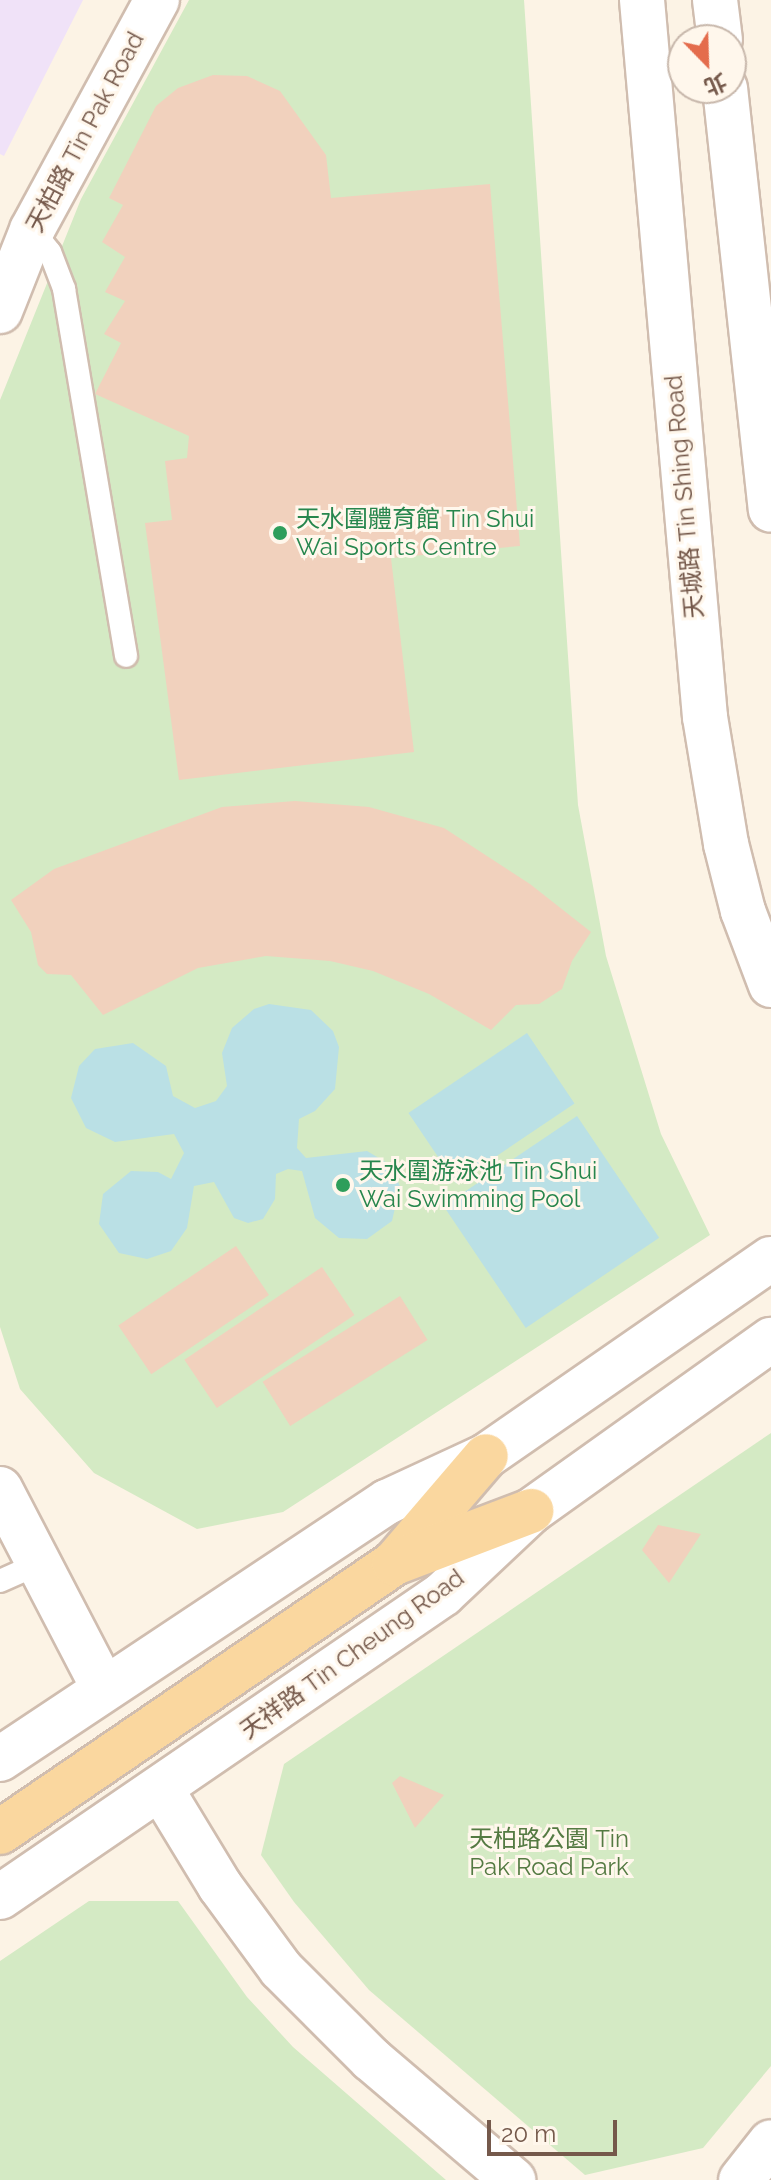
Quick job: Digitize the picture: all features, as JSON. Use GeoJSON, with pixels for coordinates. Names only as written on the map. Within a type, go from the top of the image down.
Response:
{"type":"FeatureCollection","features":[{"type":"Feature","properties":{"kind":"main road"},"geometry":{"type":"LineString","coordinates":[[394,1563],[486,1456]]}},
{"type":"Feature","properties":{"kind":"main road"},"geometry":{"type":"LineString","coordinates":[[0,1832],[394,1563],[531,1511]]}},
{"type":"Feature","properties":{"kind":"street","name":"天柏路 Tin Pak Road"},"geometry":{"type":"LineString","coordinates":[[0,311],[32,230],[157,0]]}},
{"type":"Feature","properties":{"kind":"street","name":"天城路 Tin Shing Road"},"geometry":{"type":"LineString","coordinates":[[642,0],[705,717],[726,844],[743,911],[771,985]]}},
{"type":"Feature","properties":{"kind":"street"},"geometry":{"type":"LineString","coordinates":[[715,0],[718,24]]}},
{"type":"Feature","properties":{"kind":"street"},"geometry":{"type":"LineString","coordinates":[[727,104],[771,509]]}},
{"type":"Feature","properties":{"kind":"street"},"geometry":{"type":"LineString","coordinates":[[0,1759],[387,1502],[486,1456],[771,1259]]}},
{"type":"Feature","properties":{"kind":"street","name":"天祥路 Tin Cheung Road"},"geometry":{"type":"LineString","coordinates":[[0,1897],[443,1594],[531,1511],[771,1340]]}},
{"type":"Feature","properties":{"kind":"street"},"geometry":{"type":"LineString","coordinates":[[0,1489],[19,1572],[104,1689]]}},
{"type":"Feature","properties":{"kind":"street"},"geometry":{"type":"LineString","coordinates":[[161,1789],[220,1886],[281,1969],[348,2038],[513,2180]]}},
{"type":"Feature","properties":{"kind":"street"},"geometry":{"type":"LineString","coordinates":[[741,2180],[771,2142]]}},
{"type":"Feature","properties":{"kind":"lane"},"geometry":{"type":"LineString","coordinates":[[32,230],[50,252],[64,289],[126,656]]}},
{"type":"Feature","properties":{"kind":"shaded area"},"geometry":{"type":"Polygon","coordinates":[[[0,0],[83,0],[4,156],[0,154],[0,0]]]}},
{"type":"Feature","properties":{"kind":"green space"},"geometry":{"type":"Polygon","coordinates":[[[189,0],[524,0],[578,805],[606,956],[661,1134],[710,1235],[283,1512],[197,1529],[94,1473],[20,1389],[0,1327],[0,400],[81,199],[189,0]]]}},
{"type":"Feature","properties":{"kind":"green space","name":"天柏路公園 Tin Pak Road Park"},"geometry":{"type":"Polygon","coordinates":[[[771,1433],[771,2066],[703,2148],[585,2175],[369,1990],[294,1902],[261,1855],[284,1764],[771,1433]]]}},
{"type":"Feature","properties":{"kind":"green space"},"geometry":{"type":"Polygon","coordinates":[[[89,1901],[178,1901],[247,1997],[293,2047],[446,2180],[0,2180],[0,1961],[89,1901]]]}},
{"type":"Feature","properties":{"kind":"water"},"geometry":{"type":"Polygon","coordinates":[[[269,1004],[311,1010],[333,1031],[339,1047],[335,1089],[315,1111],[299,1119],[297,1148],[306,1158],[367,1151],[389,1164],[400,1186],[392,1221],[367,1239],[339,1238],[315,1218],[302,1171],[288,1169],[276,1174],[275,1199],[263,1219],[248,1223],[234,1218],[214,1182],[194,1186],[187,1228],[171,1251],[147,1259],[119,1253],[99,1224],[103,1194],[131,1171],[158,1172],[171,1179],[184,1153],[174,1134],[115,1142],[86,1128],[71,1098],[79,1066],[95,1049],[133,1043],[166,1066],[173,1096],[195,1108],[216,1101],[227,1086],[222,1053],[232,1028],[254,1009],[269,1004]]]}},
{"type":"Feature","properties":{"kind":"water"},"geometry":{"type":"Polygon","coordinates":[[[527,1033],[575,1103],[456,1183],[408,1113],[527,1033]]]}},
{"type":"Feature","properties":{"kind":"water"},"geometry":{"type":"Polygon","coordinates":[[[577,1116],[659,1238],[526,1328],[444,1206],[577,1116]]]}},
{"type":"Feature","properties":{"kind":"building"},"geometry":{"type":"Polygon","coordinates":[[[213,75],[247,76],[280,91],[326,155],[331,198],[490,184],[520,546],[391,558],[414,752],[179,780],[145,523],[172,520],[165,461],[187,458],[189,436],[95,394],[121,343],[104,334],[125,301],[105,292],[125,257],[102,242],[123,205],[109,198],[156,106],[178,88],[213,75]]]}},
{"type":"Feature","properties":{"kind":"building"},"geometry":{"type":"Polygon","coordinates":[[[295,801],[369,807],[444,828],[530,884],[591,932],[572,961],[562,989],[539,1004],[516,1005],[491,1030],[429,994],[373,971],[330,961],[266,956],[198,968],[103,1015],[71,975],[47,974],[38,965],[31,932],[11,900],[54,869],[222,807],[295,801]]]}},
{"type":"Feature","properties":{"kind":"building"},"geometry":{"type":"Polygon","coordinates":[[[236,1246],[269,1295],[151,1374],[118,1325],[236,1246]]]}},
{"type":"Feature","properties":{"kind":"building"},"geometry":{"type":"Polygon","coordinates":[[[322,1267],[354,1315],[217,1408],[184,1360],[322,1267]]]}},
{"type":"Feature","properties":{"kind":"building"},"geometry":{"type":"Polygon","coordinates":[[[400,1296],[428,1340],[290,1426],[263,1382],[400,1296]]]}},
{"type":"Feature","properties":{"kind":"building"},"geometry":{"type":"Polygon","coordinates":[[[658,1525],[701,1534],[669,1583],[642,1550],[658,1525]]]}},
{"type":"Feature","properties":{"kind":"building"},"geometry":{"type":"Polygon","coordinates":[[[400,1776],[444,1795],[415,1828],[392,1783],[400,1776]]]}},
{"type":"Feature","properties":{"kind":"place","name":"天水圍體育館 Tin Shui Wai Sports Centre"},"geometry":{"type":"Point","coordinates":[280,533]}},
{"type":"Feature","properties":{"kind":"place","name":"天水圍游泳池 Tin Shui Wai Swimming Pool"},"geometry":{"type":"Point","coordinates":[343,1185]}}]}
